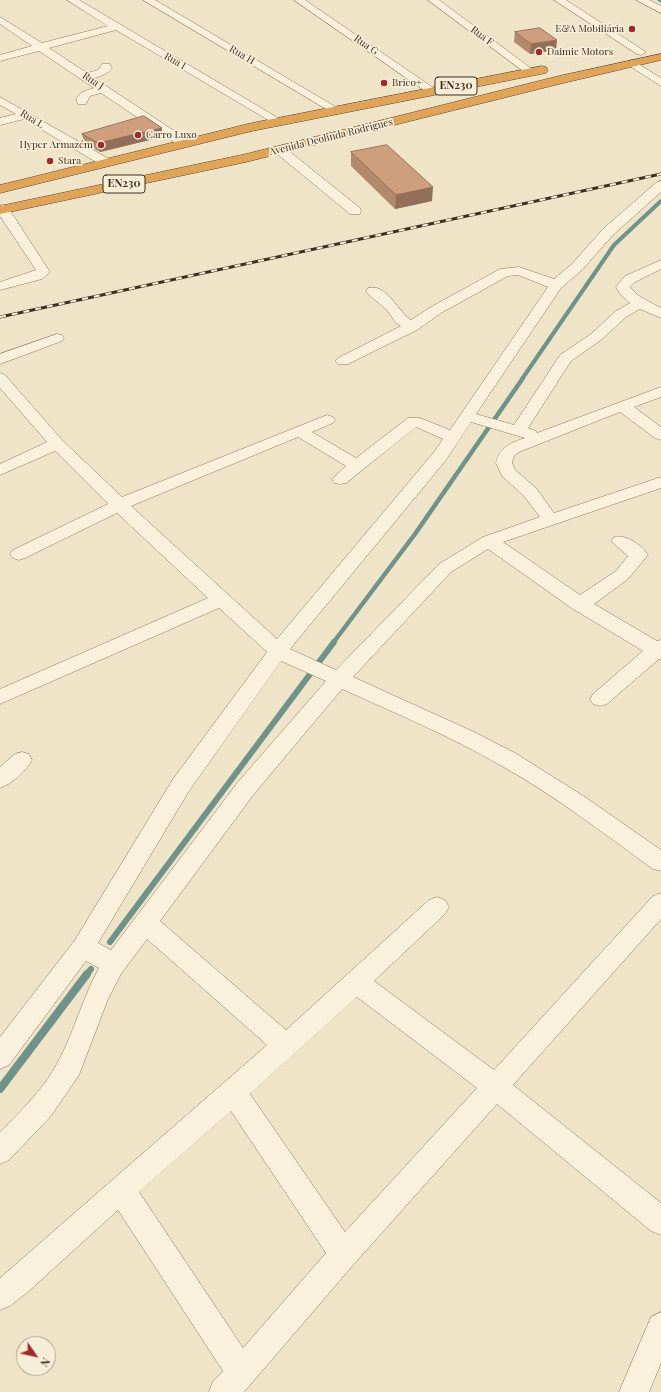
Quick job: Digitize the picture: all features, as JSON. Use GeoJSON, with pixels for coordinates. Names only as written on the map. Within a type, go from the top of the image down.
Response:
{"type":"FeatureCollection","features":[{"type":"Feature","properties":{"kind":"highway"},"geometry":{"type":"LineString","coordinates":[[582,62],[661,47]]}},
{"type":"Feature","properties":{"kind":"highway","name":"Avenida Deolinda Rodrigues"},"geometry":{"type":"LineString","coordinates":[[1,209],[198,169],[559,80],[661,57]]}},
{"type":"Feature","properties":{"kind":"highway","name":"Avenida Deolinda Rodrigues"},"geometry":{"type":"LineString","coordinates":[[0,189],[252,127],[553,68]]}},
{"type":"Feature","properties":{"kind":"highway"},"geometry":{"type":"LineString","coordinates":[[252,127],[244,136],[247,142],[266,150],[280,150]]}},
{"type":"Feature","properties":{"kind":"highway"},"geometry":{"type":"LineString","coordinates":[[179,144],[208,147],[214,151],[216,159],[198,169]]}},
{"type":"Feature","properties":{"kind":"street","name":"Rua I"},"geometry":{"type":"LineString","coordinates":[[72,0],[279,122]]}},
{"type":"Feature","properties":{"kind":"street","name":"Rua H"},"geometry":{"type":"LineString","coordinates":[[148,0],[335,110]]}},
{"type":"Feature","properties":{"kind":"street","name":"Rua G"},"geometry":{"type":"LineString","coordinates":[[300,0],[432,91]]}},
{"type":"Feature","properties":{"kind":"street","name":"Rua F"},"geometry":{"type":"LineString","coordinates":[[433,0],[531,72]]}},
{"type":"Feature","properties":{"kind":"street"},"geometry":{"type":"LineString","coordinates":[[559,0],[641,52]]}},
{"type":"Feature","properties":{"kind":"street"},"geometry":{"type":"LineString","coordinates":[[641,0],[661,10]]}},
{"type":"Feature","properties":{"kind":"street","name":"Rua J"},"geometry":{"type":"LineString","coordinates":[[0,20],[104,88],[179,144]]}},
{"type":"Feature","properties":{"kind":"street"},"geometry":{"type":"LineString","coordinates":[[0,58],[116,27]]}},
{"type":"Feature","properties":{"kind":"street"},"geometry":{"type":"LineString","coordinates":[[632,63],[661,84]]}},
{"type":"Feature","properties":{"kind":"street"},"geometry":{"type":"LineString","coordinates":[[87,77],[102,72],[108,68],[106,66]]}},
{"type":"Feature","properties":{"kind":"street"},"geometry":{"type":"LineString","coordinates":[[82,102],[82,99],[86,94],[104,88]]}},
{"type":"Feature","properties":{"kind":"street","name":"Rua L"},"geometry":{"type":"LineString","coordinates":[[0,100],[105,162]]}},
{"type":"Feature","properties":{"kind":"street"},"geometry":{"type":"LineString","coordinates":[[0,122],[25,115]]}},
{"type":"Feature","properties":{"kind":"street"},"geometry":{"type":"LineString","coordinates":[[280,150],[355,211]]}},
{"type":"Feature","properties":{"kind":"street"},"geometry":{"type":"LineString","coordinates":[[0,1151],[42,1107],[70,1066],[97,995],[99,956],[162,814],[278,652],[406,498],[440,456],[453,437],[472,418],[556,285],[577,267],[608,232],[661,185]]}},
{"type":"Feature","properties":{"kind":"street"},"geometry":{"type":"LineString","coordinates":[[0,286],[37,276],[41,274],[43,270],[1,209]]}},
{"type":"Feature","properties":{"kind":"street"},"geometry":{"type":"LineString","coordinates":[[653,308],[624,291],[623,287],[625,283],[661,264]]}},
{"type":"Feature","properties":{"kind":"street"},"geometry":{"type":"LineString","coordinates":[[343,361],[412,327],[436,310],[505,272],[519,271],[556,285]]}},
{"type":"Feature","properties":{"kind":"street"},"geometry":{"type":"LineString","coordinates":[[373,291],[392,307],[401,320],[412,327]]}},
{"type":"Feature","properties":{"kind":"street"},"geometry":{"type":"LineString","coordinates":[[513,429],[544,393],[565,358],[596,337],[621,314],[653,308]]}},
{"type":"Feature","properties":{"kind":"street"},"geometry":{"type":"LineString","coordinates":[[0,359],[57,338]]}},
{"type":"Feature","properties":{"kind":"street"},"geometry":{"type":"LineString","coordinates":[[0,378],[57,444],[121,504],[152,537],[278,652],[299,663],[332,676],[484,746],[522,767],[563,793],[661,862]]}},
{"type":"Feature","properties":{"kind":"street"},"geometry":{"type":"LineString","coordinates":[[550,519],[530,492],[508,472],[504,464],[506,455],[513,448],[539,437],[573,426],[661,392]]}},
{"type":"Feature","properties":{"kind":"street"},"geometry":{"type":"LineString","coordinates":[[622,406],[661,435]]}},
{"type":"Feature","properties":{"kind":"street"},"geometry":{"type":"LineString","coordinates":[[472,418],[539,437]]}},
{"type":"Feature","properties":{"kind":"street"},"geometry":{"type":"LineString","coordinates":[[19,554],[121,504],[327,420]]}},
{"type":"Feature","properties":{"kind":"street"},"geometry":{"type":"LineString","coordinates":[[340,479],[414,421],[453,437]]}},
{"type":"Feature","properties":{"kind":"street"},"geometry":{"type":"LineString","coordinates":[[299,431],[357,466]]}},
{"type":"Feature","properties":{"kind":"street"},"geometry":{"type":"LineString","coordinates":[[0,470],[57,444]]}},
{"type":"Feature","properties":{"kind":"street"},"geometry":{"type":"LineString","coordinates":[[0,1057],[99,956],[145,922],[332,676],[445,568],[489,541],[661,482]]}},
{"type":"Feature","properties":{"kind":"street"},"geometry":{"type":"LineString","coordinates":[[489,541],[580,604],[660,650],[600,699]]}},
{"type":"Feature","properties":{"kind":"street"},"geometry":{"type":"LineString","coordinates":[[580,604],[622,575],[639,555],[620,541]]}},
{"type":"Feature","properties":{"kind":"street"},"geometry":{"type":"LineString","coordinates":[[0,697],[220,600]]}},
{"type":"Feature","properties":{"kind":"street"},"geometry":{"type":"LineString","coordinates":[[0,780],[22,760]]}},
{"type":"Feature","properties":{"kind":"street"},"geometry":{"type":"LineString","coordinates":[[121,1190],[233,1382],[344,1254],[661,903]]}},
{"type":"Feature","properties":{"kind":"street"},"geometry":{"type":"LineString","coordinates":[[0,1296],[38,1266],[121,1190],[357,983],[437,907]]}},
{"type":"Feature","properties":{"kind":"street"},"geometry":{"type":"LineString","coordinates":[[145,922],[286,1046]]}},
{"type":"Feature","properties":{"kind":"street"},"geometry":{"type":"LineString","coordinates":[[357,983],[496,1087],[661,1221]]}},
{"type":"Feature","properties":{"kind":"street"},"geometry":{"type":"LineString","coordinates":[[233,1092],[344,1254]]}},
{"type":"Feature","properties":{"kind":"street"},"geometry":{"type":"LineString","coordinates":[[634,1392],[661,1327]]}},
{"type":"Feature","properties":{"kind":"building"},"geometry":{"type":"Polygon","coordinates":[[[540,28],[557,40],[531,44],[515,32],[540,28]]]}},
{"type":"Feature","properties":{"kind":"building"},"geometry":{"type":"Polygon","coordinates":[[[144,116],[162,128],[98,143],[82,134],[144,116]]]}},
{"type":"Feature","properties":{"kind":"building"},"geometry":{"type":"Polygon","coordinates":[[[387,145],[433,187],[396,195],[351,152],[387,145]]]}},
{"type":"Feature","properties":{"kind":"waterway"},"geometry":{"type":"LineString","coordinates":[[522,379],[614,245],[661,201]]}},
{"type":"Feature","properties":{"kind":"waterway"},"geometry":{"type":"LineString","coordinates":[[333,643],[415,534],[523,378]]}},
{"type":"Feature","properties":{"kind":"waterway"},"geometry":{"type":"LineString","coordinates":[[110,942],[334,642]]}},
{"type":"Feature","properties":{"kind":"waterway"},"geometry":{"type":"LineString","coordinates":[[86,975],[91,969]]}},
{"type":"Feature","properties":{"kind":"waterway"},"geometry":{"type":"LineString","coordinates":[[0,1089],[87,974]]}},
{"type":"Feature","properties":{"kind":"railway"},"geometry":{"type":"LineString","coordinates":[[0,317],[661,174]]}},
{"type":"Feature","properties":{"kind":"place","name":"E&A Mobiliária"},"geometry":{"type":"Point","coordinates":[632,29]}},
{"type":"Feature","properties":{"kind":"place","name":"Daimic Motors"},"geometry":{"type":"Point","coordinates":[539,52]}},
{"type":"Feature","properties":{"kind":"place","name":"Brico+"},"geometry":{"type":"Point","coordinates":[384,83]}},
{"type":"Feature","properties":{"kind":"place","name":"Carro Luxo"},"geometry":{"type":"Point","coordinates":[138,135]}},
{"type":"Feature","properties":{"kind":"place","name":"Hyper Armazém"},"geometry":{"type":"Point","coordinates":[101,145]}},
{"type":"Feature","properties":{"kind":"place","name":"Stara"},"geometry":{"type":"Point","coordinates":[50,161]}}]}
